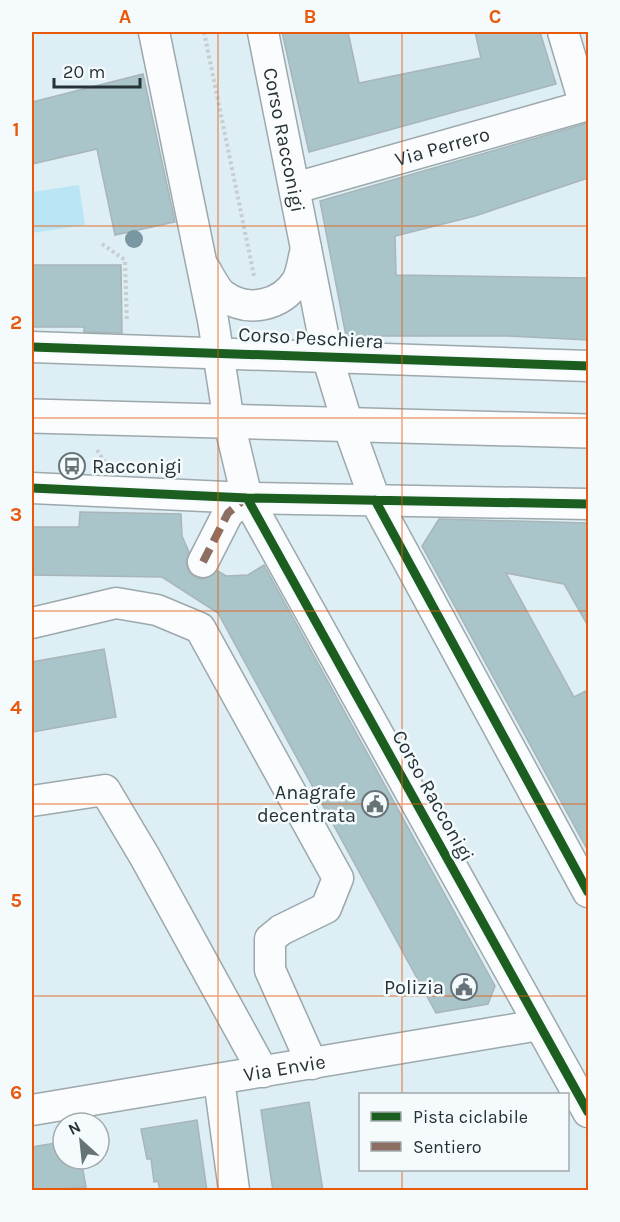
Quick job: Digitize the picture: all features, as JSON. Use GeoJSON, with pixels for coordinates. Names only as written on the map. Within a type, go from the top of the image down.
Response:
{"type":"FeatureCollection","features":[{"type":"Feature","properties":{"kind":"main road"},"geometry":{"type":"LineString","coordinates":[[32,416],[588,431]]}},
{"type":"Feature","properties":{"kind":"street","name":"Corso Racconigi"},"geometry":{"type":"LineString","coordinates":[[154,32],[202,264],[229,422],[247,498],[588,1112]]}},
{"type":"Feature","properties":{"kind":"street","name":"Corso Racconigi"},"geometry":{"type":"LineString","coordinates":[[263,32],[328,359],[348,425],[375,500],[588,892]]}},
{"type":"Feature","properties":{"kind":"street"},"geometry":{"type":"LineString","coordinates":[[563,32],[587,106]]}},
{"type":"Feature","properties":{"kind":"street","name":"Via Perrero"},"geometry":{"type":"LineString","coordinates":[[295,188],[587,106]]}},
{"type":"Feature","properties":{"kind":"street","name":"Corso Racconigi"},"geometry":{"type":"LineString","coordinates":[[202,264],[222,295],[243,305],[263,306],[283,297],[297,280],[306,247]]}},
{"type":"Feature","properties":{"kind":"street","name":"Corso Peschiera"},"geometry":{"type":"LineString","coordinates":[[32,347],[218,352],[328,359],[588,366]]}},
{"type":"Feature","properties":{"kind":"street"},"geometry":{"type":"LineString","coordinates":[[32,488],[247,498],[588,504]]}},
{"type":"Feature","properties":{"kind":"street"},"geometry":{"type":"LineString","coordinates":[[203,562],[228,513],[247,498]]}},
{"type":"Feature","properties":{"kind":"street"},"geometry":{"type":"LineString","coordinates":[[32,622],[116,603],[157,610],[200,628],[338,878],[326,908],[281,930],[270,939],[270,970],[312,1064]]}},
{"type":"Feature","properties":{"kind":"street"},"geometry":{"type":"LineString","coordinates":[[32,801],[105,790],[145,857],[263,1072]]}},
{"type":"Feature","properties":{"kind":"street","name":"Via Envie"},"geometry":{"type":"LineString","coordinates":[[32,1110],[539,1025]]}},
{"type":"Feature","properties":{"kind":"street"},"geometry":{"type":"LineString","coordinates":[[219,1080],[234,1191]]}},
{"type":"Feature","properties":{"kind":"path"},"geometry":{"type":"LineString","coordinates":[[204,32],[255,286]]}},
{"type":"Feature","properties":{"kind":"path"},"geometry":{"type":"LineString","coordinates":[[102,244],[125,260],[127,326]]}},
{"type":"Feature","properties":{"kind":"shaded area"},"geometry":{"type":"Polygon","coordinates":[[[79,185],[85,225],[32,233],[32,192],[79,185]]]}},
{"type":"Feature","properties":{"kind":"building"},"geometry":{"type":"Polygon","coordinates":[[[282,32],[348,32],[359,83],[481,58],[475,32],[540,32],[556,84],[309,152],[282,32]]]}},
{"type":"Feature","properties":{"kind":"building"},"geometry":{"type":"Polygon","coordinates":[[[143,74],[175,222],[115,235],[97,149],[32,164],[32,102],[143,74]]]}},
{"type":"Feature","properties":{"kind":"building"},"geometry":{"type":"Polygon","coordinates":[[[588,123],[588,178],[475,216],[395,236],[396,275],[588,278],[588,340],[507,336],[346,336],[320,201],[588,123]]]}},
{"type":"Feature","properties":{"kind":"building"},"geometry":{"type":"Polygon","coordinates":[[[32,265],[121,265],[122,333],[84,332],[84,327],[32,327],[32,265]]]}},
{"type":"Feature","properties":{"kind":"building"},"geometry":{"type":"Polygon","coordinates":[[[80,512],[181,514],[182,536],[189,552],[186,563],[189,572],[196,578],[204,579],[218,571],[226,576],[248,575],[264,565],[495,986],[488,1004],[436,1013],[218,613],[162,577],[32,575],[32,527],[79,527],[80,512]]]}},
{"type":"Feature","properties":{"kind":"building"},"geometry":{"type":"Polygon","coordinates":[[[439,519],[588,523],[588,626],[564,584],[506,573],[574,697],[588,690],[588,851],[422,546],[439,519]]]}},
{"type":"Feature","properties":{"kind":"building"},"geometry":{"type":"Polygon","coordinates":[[[104,649],[116,717],[32,732],[32,662],[104,649]]]}},
{"type":"Feature","properties":{"kind":"building"},"geometry":{"type":"Polygon","coordinates":[[[309,1102],[323,1191],[273,1191],[261,1110],[309,1102]]]}},
{"type":"Feature","properties":{"kind":"building"},"geometry":{"type":"Polygon","coordinates":[[[197,1120],[207,1191],[160,1191],[158,1181],[154,1182],[151,1159],[147,1159],[141,1129],[197,1120]]]}},
{"type":"Feature","properties":{"kind":"building"},"geometry":{"type":"Polygon","coordinates":[[[51,1144],[51,1171],[83,1171],[86,1187],[32,1191],[32,1147],[51,1144]]]}},
{"type":"Feature","properties":{"kind":"marked path"},"geometry":{"type":"LineString","coordinates":[[203,562],[228,513],[246,498]]}},
{"type":"Feature","properties":{"kind":"cycle path"},"geometry":{"type":"LineString","coordinates":[[32,347],[588,366]]}},
{"type":"Feature","properties":{"kind":"cycle path"},"geometry":{"type":"LineString","coordinates":[[32,488],[247,498],[588,504]]}},
{"type":"Feature","properties":{"kind":"cycle path"},"geometry":{"type":"LineString","coordinates":[[247,498],[588,1112]]}},
{"type":"Feature","properties":{"kind":"cycle path"},"geometry":{"type":"LineString","coordinates":[[375,500],[588,892]]}},
{"type":"Feature","properties":{"kind":"place","name":"Racconigi"},"geometry":{"type":"Point","coordinates":[72,466]}},
{"type":"Feature","properties":{"kind":"place","name":"Anagrafe decentrata"},"geometry":{"type":"Point","coordinates":[375,804]}},
{"type":"Feature","properties":{"kind":"place","name":"Polizia"},"geometry":{"type":"Point","coordinates":[464,987]}}]}
